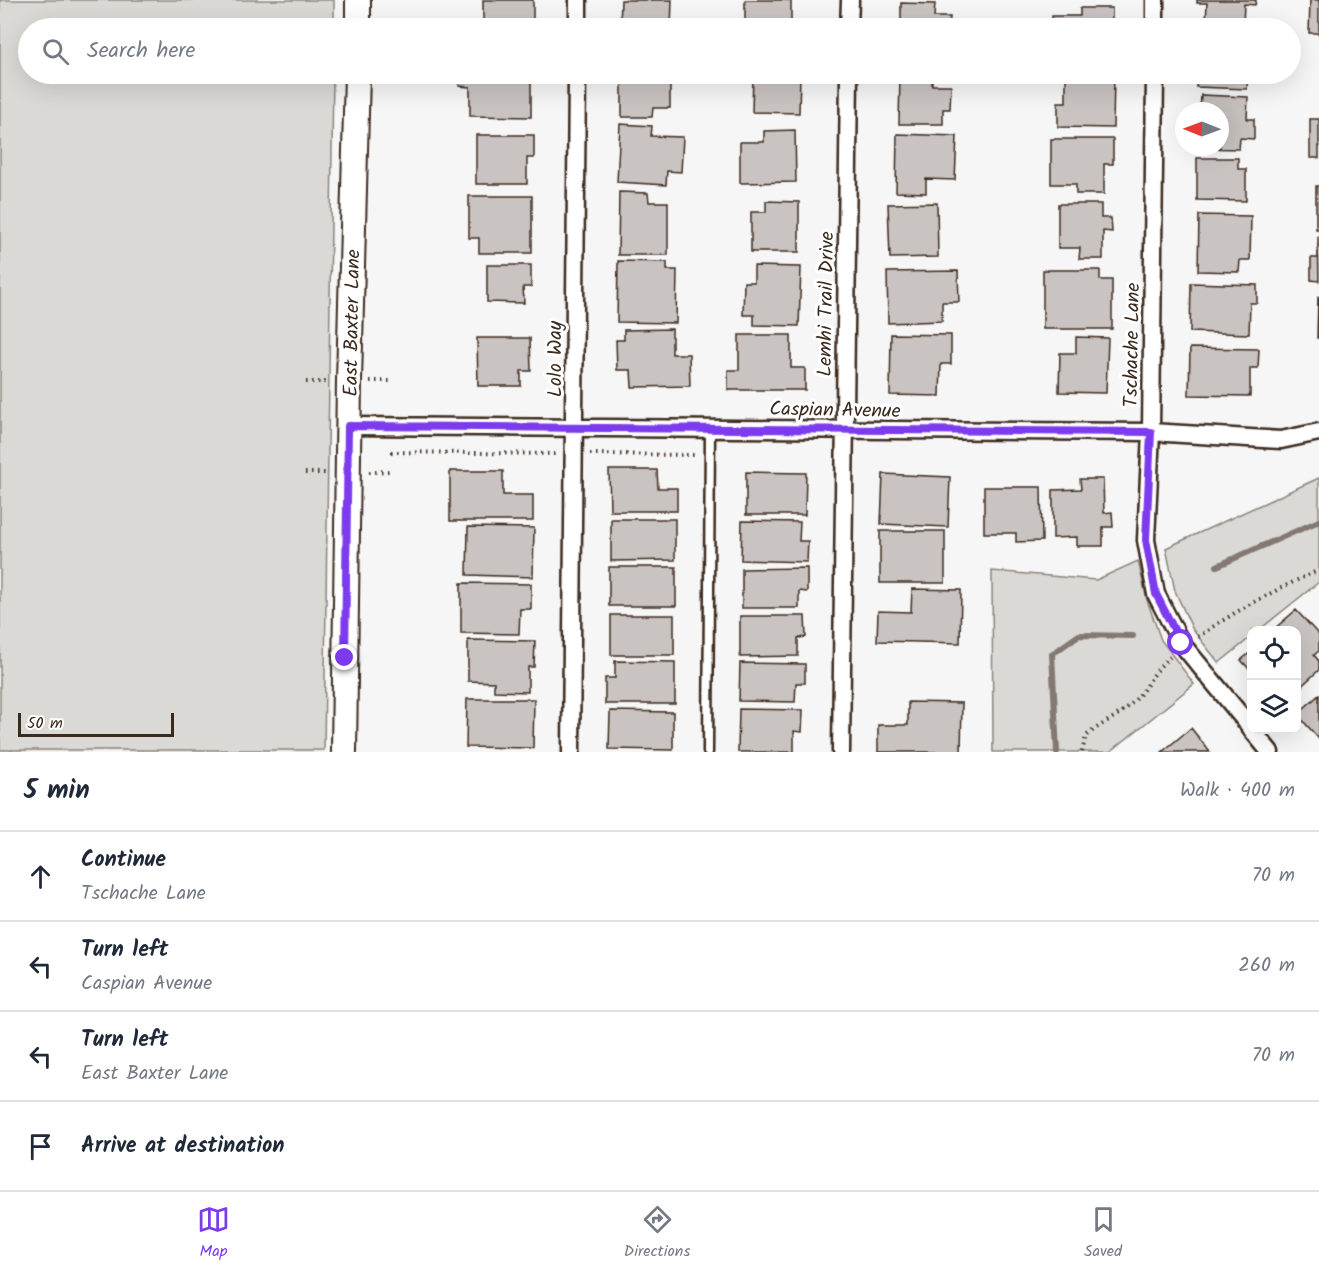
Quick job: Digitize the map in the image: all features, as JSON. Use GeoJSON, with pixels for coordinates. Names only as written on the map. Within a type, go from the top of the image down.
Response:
{"type":"FeatureCollection","features":[{"type":"Feature","properties":{"kind":"main road"},"geometry":{"type":"LineString","coordinates":[[358,0],[358,18]]}},
{"type":"Feature","properties":{"kind":"main road","name":"East Baxter Lane"},"geometry":{"type":"LineString","coordinates":[[344,752],[348,426],[357,84]]}},
{"type":"Feature","properties":{"kind":"street"},"geometry":{"type":"LineString","coordinates":[[578,0],[578,18]]}},
{"type":"Feature","properties":{"kind":"street"},"geometry":{"type":"LineString","coordinates":[[849,18],[850,0]]}},
{"type":"Feature","properties":{"kind":"street"},"geometry":{"type":"LineString","coordinates":[[1155,0],[1155,18]]}},
{"type":"Feature","properties":{"kind":"street","name":"Lolo Way"},"geometry":{"type":"LineString","coordinates":[[571,752],[577,84]]}},
{"type":"Feature","properties":{"kind":"street","name":"Lemhi Trail Drive"},"geometry":{"type":"LineString","coordinates":[[842,752],[849,84]]}},
{"type":"Feature","properties":{"kind":"street","name":"Tschache Lane"},"geometry":{"type":"LineString","coordinates":[[1155,84],[1151,432],[1146,540],[1156,594],[1181,643],[1247,723]]}},
{"type":"Feature","properties":{"kind":"street","name":"Caspian Avenue"},"geometry":{"type":"LineString","coordinates":[[348,426],[1151,432],[1281,440],[1319,432]]}},
{"type":"Feature","properties":{"kind":"street","name":"Tschache Lane"},"geometry":{"type":"LineString","coordinates":[[1256,734],[1270,752]]}},
{"type":"Feature","properties":{"kind":"lane"},"geometry":{"type":"LineString","coordinates":[[708,752],[710,428]]}},
{"type":"Feature","properties":{"kind":"path"},"geometry":{"type":"LineString","coordinates":[[391,452],[710,455]]}},
{"type":"Feature","properties":{"kind":"shaded area"},"geometry":{"type":"Polygon","coordinates":[[[0,0],[334,0],[334,18],[18,18],[18,84],[333,84],[324,750],[0,750],[0,0]]]}},
{"type":"Feature","properties":{"kind":"shaded area"},"geometry":{"type":"Polygon","coordinates":[[[1319,478],[1319,582],[1264,626],[1247,626],[1247,640],[1219,663],[1193,630],[1175,591],[1166,548],[1319,478]]]}},
{"type":"Feature","properties":{"kind":"shaded area"},"geometry":{"type":"Polygon","coordinates":[[[1138,561],[1147,600],[1161,640],[1194,684],[1110,752],[993,752],[992,571],[1096,580],[1138,561]]]}},
{"type":"Feature","properties":{"kind":"shaded area"},"geometry":{"type":"Polygon","coordinates":[[[0,750],[324,750],[324,752],[0,752],[0,750]]]}},
{"type":"Feature","properties":{"kind":"building"},"geometry":{"type":"Polygon","coordinates":[[[483,0],[533,0],[533,18],[483,18],[483,0]]]}},
{"type":"Feature","properties":{"kind":"building"},"geometry":{"type":"Polygon","coordinates":[[[621,0],[672,0],[671,18],[620,18],[621,0]]]}},
{"type":"Feature","properties":{"kind":"building"},"geometry":{"type":"Polygon","coordinates":[[[745,0],[791,0],[791,18],[745,18],[745,0]]]}},
{"type":"Feature","properties":{"kind":"building"},"geometry":{"type":"Polygon","coordinates":[[[1197,0],[1256,0],[1255,5],[1244,4],[1243,18],[1206,18],[1207,3],[1197,3],[1197,0]]]}},
{"type":"Feature","properties":{"kind":"building"},"geometry":{"type":"Polygon","coordinates":[[[1310,0],[1319,0],[1319,33],[1309,33],[1310,0]]]}},
{"type":"Feature","properties":{"kind":"building"},"geometry":{"type":"Polygon","coordinates":[[[901,3],[935,4],[934,17],[950,17],[950,18],[901,18],[901,3]]]}},
{"type":"Feature","properties":{"kind":"building"},"geometry":{"type":"Polygon","coordinates":[[[1080,8],[1112,8],[1112,18],[1052,18],[1052,16],[1080,16],[1080,8]]]}},
{"type":"Feature","properties":{"kind":"building"},"geometry":{"type":"Polygon","coordinates":[[[459,84],[531,84],[531,117],[470,116],[470,87],[459,86],[459,84]]]}},
{"type":"Feature","properties":{"kind":"building"},"geometry":{"type":"Polygon","coordinates":[[[622,84],[670,84],[670,108],[653,108],[652,117],[622,117],[622,84]]]}},
{"type":"Feature","properties":{"kind":"building"},"geometry":{"type":"Polygon","coordinates":[[[753,84],[800,84],[799,113],[752,112],[753,84]]]}},
{"type":"Feature","properties":{"kind":"building"},"geometry":{"type":"Polygon","coordinates":[[[900,84],[951,85],[950,109],[943,109],[943,124],[899,124],[900,84]]]}},
{"type":"Feature","properties":{"kind":"building"},"geometry":{"type":"Polygon","coordinates":[[[1066,84],[1114,84],[1113,128],[1058,127],[1058,102],[1066,102],[1066,84]]]}},
{"type":"Feature","properties":{"kind":"building"},"geometry":{"type":"Polygon","coordinates":[[[1196,84],[1247,84],[1247,89],[1196,87],[1196,84]]]}},
{"type":"Feature","properties":{"kind":"building"},"geometry":{"type":"Polygon","coordinates":[[[1201,95],[1248,97],[1247,119],[1254,119],[1254,139],[1240,138],[1239,149],[1229,149],[1229,102],[1201,102],[1201,95]]]}},
{"type":"Feature","properties":{"kind":"building"},"geometry":{"type":"Polygon","coordinates":[[[1310,119],[1319,119],[1319,158],[1310,158],[1310,119]]]}},
{"type":"Feature","properties":{"kind":"building"},"geometry":{"type":"Polygon","coordinates":[[[620,124],[652,126],[651,136],[683,137],[681,172],[667,171],[666,185],[617,182],[620,124]]]}},
{"type":"Feature","properties":{"kind":"building"},"geometry":{"type":"Polygon","coordinates":[[[795,130],[796,182],[740,183],[740,142],[764,142],[764,131],[795,130]]]}},
{"type":"Feature","properties":{"kind":"building"},"geometry":{"type":"Polygon","coordinates":[[[897,134],[957,136],[955,180],[926,179],[926,193],[896,192],[897,134]]]}},
{"type":"Feature","properties":{"kind":"building"},"geometry":{"type":"Polygon","coordinates":[[[476,135],[534,135],[534,158],[527,158],[527,184],[476,184],[476,135]]]}},
{"type":"Feature","properties":{"kind":"building"},"geometry":{"type":"Polygon","coordinates":[[[1051,139],[1113,139],[1113,164],[1104,164],[1104,194],[1076,194],[1076,184],[1051,184],[1051,139]]]}},
{"type":"Feature","properties":{"kind":"building"},"geometry":{"type":"Polygon","coordinates":[[[1197,158],[1238,158],[1238,169],[1246,169],[1246,201],[1197,200],[1197,158]]]}},
{"type":"Feature","properties":{"kind":"building"},"geometry":{"type":"Polygon","coordinates":[[[1316,186],[1319,186],[1319,229],[1316,229],[1316,186]]]}},
{"type":"Feature","properties":{"kind":"building"},"geometry":{"type":"Polygon","coordinates":[[[619,192],[648,193],[649,202],[668,202],[668,255],[618,255],[619,192]]]}},
{"type":"Feature","properties":{"kind":"building"},"geometry":{"type":"Polygon","coordinates":[[[469,196],[532,196],[532,253],[479,253],[479,238],[469,238],[469,196]]]}},
{"type":"Feature","properties":{"kind":"building"},"geometry":{"type":"Polygon","coordinates":[[[766,201],[799,202],[799,252],[751,252],[751,212],[766,212],[766,201]]]}},
{"type":"Feature","properties":{"kind":"building"},"geometry":{"type":"Polygon","coordinates":[[[937,203],[938,257],[890,258],[888,204],[937,203]]]}},
{"type":"Feature","properties":{"kind":"building"},"geometry":{"type":"Polygon","coordinates":[[[1058,204],[1101,204],[1101,218],[1111,218],[1112,232],[1103,231],[1103,259],[1079,259],[1080,248],[1058,248],[1058,204]]]}},
{"type":"Feature","properties":{"kind":"building"},"geometry":{"type":"Polygon","coordinates":[[[1199,215],[1251,216],[1250,260],[1240,260],[1239,272],[1198,271],[1199,215]]]}},
{"type":"Feature","properties":{"kind":"building"},"geometry":{"type":"Polygon","coordinates":[[[1318,236],[1319,281],[1311,280],[1311,258],[1318,258],[1318,236]]]}},
{"type":"Feature","properties":{"kind":"building"},"geometry":{"type":"Polygon","coordinates":[[[618,261],[667,262],[667,270],[677,270],[676,323],[617,322],[618,261]]]}},
{"type":"Feature","properties":{"kind":"building"},"geometry":{"type":"Polygon","coordinates":[[[487,265],[531,265],[531,287],[523,287],[524,303],[487,302],[487,265]]]}},
{"type":"Feature","properties":{"kind":"building"},"geometry":{"type":"Polygon","coordinates":[[[754,266],[801,267],[799,326],[754,325],[754,315],[743,315],[744,282],[754,282],[754,266]]]}},
{"type":"Feature","properties":{"kind":"building"},"geometry":{"type":"Polygon","coordinates":[[[1043,270],[1100,270],[1100,280],[1112,280],[1112,329],[1043,329],[1043,270]]]}},
{"type":"Feature","properties":{"kind":"building"},"geometry":{"type":"Polygon","coordinates":[[[958,271],[959,302],[942,302],[942,321],[888,323],[887,272],[958,271]]]}},
{"type":"Feature","properties":{"kind":"building"},"geometry":{"type":"Polygon","coordinates":[[[1191,283],[1257,285],[1257,303],[1250,303],[1249,334],[1190,332],[1191,283]]]}},
{"type":"Feature","properties":{"kind":"building"},"geometry":{"type":"Polygon","coordinates":[[[1318,297],[1319,338],[1317,338],[1318,297]]]}},
{"type":"Feature","properties":{"kind":"building"},"geometry":{"type":"Polygon","coordinates":[[[672,329],[672,354],[689,354],[690,386],[632,387],[631,370],[617,370],[616,340],[624,340],[624,330],[672,329]]]}},
{"type":"Feature","properties":{"kind":"building"},"geometry":{"type":"Polygon","coordinates":[[[891,334],[951,335],[951,364],[941,364],[940,396],[890,395],[891,334]]]}},
{"type":"Feature","properties":{"kind":"building"},"geometry":{"type":"Polygon","coordinates":[[[739,335],[791,335],[791,368],[805,368],[805,390],[728,390],[728,370],[739,370],[739,335]]]}},
{"type":"Feature","properties":{"kind":"building"},"geometry":{"type":"Polygon","coordinates":[[[1076,337],[1108,338],[1106,393],[1059,392],[1060,353],[1076,353],[1076,337]]]}},
{"type":"Feature","properties":{"kind":"building"},"geometry":{"type":"Polygon","coordinates":[[[477,338],[530,338],[531,371],[521,371],[521,386],[478,386],[477,338]]]}},
{"type":"Feature","properties":{"kind":"building"},"geometry":{"type":"Polygon","coordinates":[[[1190,348],[1259,349],[1258,368],[1250,368],[1250,396],[1189,395],[1190,348]]]}},
{"type":"Feature","properties":{"kind":"building"},"geometry":{"type":"Polygon","coordinates":[[[609,470],[657,470],[658,488],[677,488],[677,511],[610,511],[609,470]]]}},
{"type":"Feature","properties":{"kind":"building"},"geometry":{"type":"Polygon","coordinates":[[[450,471],[503,471],[503,495],[533,495],[533,521],[450,521],[450,471]]]}},
{"type":"Feature","properties":{"kind":"building"},"geometry":{"type":"Polygon","coordinates":[[[746,472],[806,473],[805,515],[746,515],[746,472]]]}},
{"type":"Feature","properties":{"kind":"building"},"geometry":{"type":"Polygon","coordinates":[[[883,474],[950,477],[948,527],[881,524],[883,474]]]}},
{"type":"Feature","properties":{"kind":"building"},"geometry":{"type":"Polygon","coordinates":[[[1080,479],[1103,479],[1104,513],[1112,512],[1113,527],[1103,527],[1103,546],[1077,546],[1077,537],[1053,538],[1053,490],[1081,489],[1080,479]]]}},
{"type":"Feature","properties":{"kind":"building"},"geometry":{"type":"Polygon","coordinates":[[[984,487],[1041,487],[1042,541],[1016,542],[1016,533],[984,533],[984,487]]]}},
{"type":"Feature","properties":{"kind":"building"},"geometry":{"type":"Polygon","coordinates":[[[611,519],[675,519],[675,560],[611,561],[611,519]]]}},
{"type":"Feature","properties":{"kind":"building"},"geometry":{"type":"Polygon","coordinates":[[[742,521],[800,522],[799,541],[808,541],[807,562],[741,560],[742,521]]]}},
{"type":"Feature","properties":{"kind":"building"},"geometry":{"type":"Polygon","coordinates":[[[468,527],[534,528],[533,577],[467,575],[468,527]]]}},
{"type":"Feature","properties":{"kind":"building"},"geometry":{"type":"Polygon","coordinates":[[[880,531],[945,531],[945,583],[880,583],[880,531]]]}},
{"type":"Feature","properties":{"kind":"building"},"geometry":{"type":"Polygon","coordinates":[[[609,567],[676,567],[676,606],[609,606],[609,567]]]}},
{"type":"Feature","properties":{"kind":"building"},"geometry":{"type":"Polygon","coordinates":[[[807,568],[807,592],[799,591],[799,608],[742,608],[742,569],[807,568]]]}},
{"type":"Feature","properties":{"kind":"building"},"geometry":{"type":"Polygon","coordinates":[[[461,583],[531,584],[531,609],[520,609],[519,634],[461,633],[461,583]]]}},
{"type":"Feature","properties":{"kind":"building"},"geometry":{"type":"Polygon","coordinates":[[[912,589],[961,590],[960,643],[877,641],[878,611],[911,612],[912,589]]]}},
{"type":"Feature","properties":{"kind":"building"},"geometry":{"type":"Polygon","coordinates":[[[1296,610],[1319,635],[1319,651],[1314,655],[1319,661],[1319,670],[1301,686],[1301,626],[1278,626],[1296,610]]]}},
{"type":"Feature","properties":{"kind":"building"},"geometry":{"type":"Polygon","coordinates":[[[611,615],[674,615],[674,655],[611,655],[611,615]]]}},
{"type":"Feature","properties":{"kind":"building"},"geometry":{"type":"Polygon","coordinates":[[[740,616],[805,616],[806,637],[798,638],[798,656],[740,657],[740,616]]]}},
{"type":"Feature","properties":{"kind":"building"},"geometry":{"type":"Polygon","coordinates":[[[468,640],[535,641],[534,667],[528,667],[528,692],[494,691],[494,682],[468,681],[468,640]]]}},
{"type":"Feature","properties":{"kind":"building"},"geometry":{"type":"Polygon","coordinates":[[[1247,655],[1247,667],[1241,660],[1247,655]]]}},
{"type":"Feature","properties":{"kind":"building"},"geometry":{"type":"Polygon","coordinates":[[[615,661],[675,662],[675,704],[605,704],[605,678],[615,678],[615,661]]]}},
{"type":"Feature","properties":{"kind":"building"},"geometry":{"type":"Polygon","coordinates":[[[740,663],[805,664],[805,683],[796,683],[795,702],[739,701],[740,663]]]}},
{"type":"Feature","properties":{"kind":"building"},"geometry":{"type":"Polygon","coordinates":[[[1319,695],[1319,739],[1301,719],[1301,711],[1319,695]]]}},
{"type":"Feature","properties":{"kind":"building"},"geometry":{"type":"Polygon","coordinates":[[[467,699],[534,699],[533,748],[466,747],[467,699]]]}},
{"type":"Feature","properties":{"kind":"building"},"geometry":{"type":"Polygon","coordinates":[[[908,702],[962,703],[961,752],[878,752],[878,725],[908,725],[908,702]]]}},
{"type":"Feature","properties":{"kind":"building"},"geometry":{"type":"Polygon","coordinates":[[[739,709],[803,710],[802,732],[794,731],[794,752],[738,752],[739,709]]]}},
{"type":"Feature","properties":{"kind":"building"},"geometry":{"type":"Polygon","coordinates":[[[610,711],[673,712],[673,750],[609,749],[610,711]]]}},
{"type":"Feature","properties":{"kind":"building"},"geometry":{"type":"Polygon","coordinates":[[[1191,728],[1210,752],[1162,752],[1191,728]]]}},
{"type":"Feature","properties":{"kind":"waterway"},"geometry":{"type":"LineString","coordinates":[[1217,566],[1319,521]]}},
{"type":"Feature","properties":{"kind":"waterway"},"geometry":{"type":"LineString","coordinates":[[1057,752],[1052,654],[1079,635],[1133,636]]}},
{"type":"Feature","properties":{"kind":"route"},"geometry":{"type":"LineString","coordinates":[[345,658],[348,426],[1151,432],[1146,540],[1156,594],[1181,643]]}}]}
